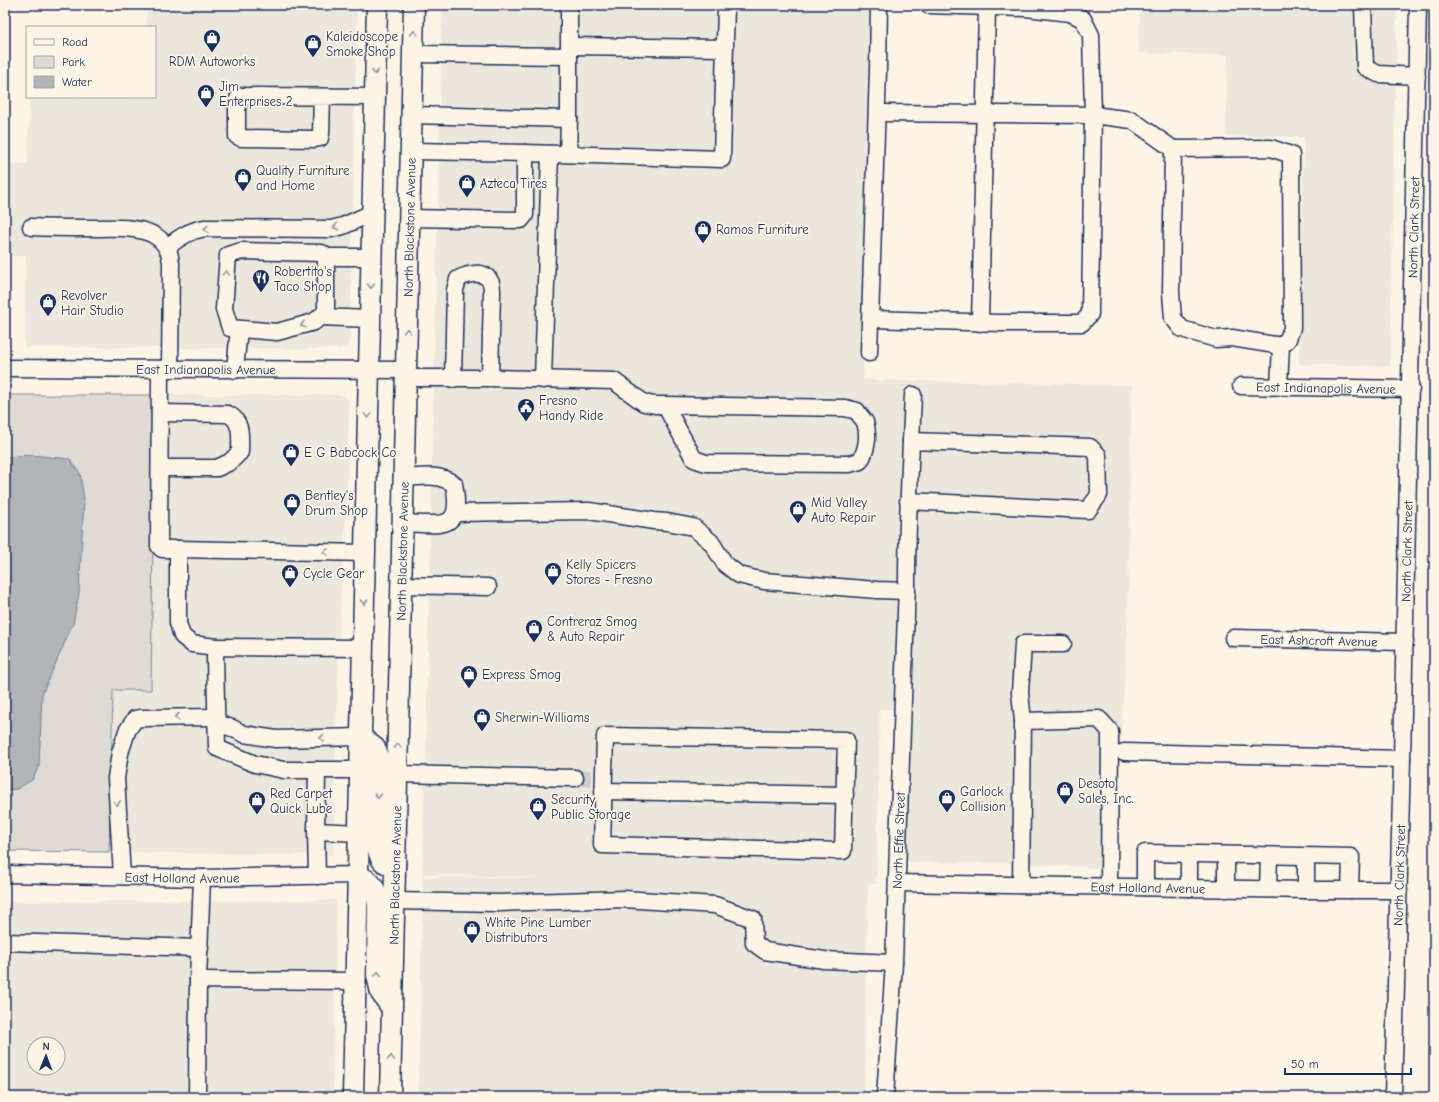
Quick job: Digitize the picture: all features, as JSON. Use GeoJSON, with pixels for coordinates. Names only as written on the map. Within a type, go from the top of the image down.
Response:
{"type":"FeatureCollection","features":[{"type":"Feature","properties":{"kind":"main road"},"geometry":{"type":"LineString","coordinates":[[353,1097],[377,5]]}},
{"type":"Feature","properties":{"kind":"main road","name":"North Blackstone Avenue"},"geometry":{"type":"LineString","coordinates":[[390,1097],[414,5]]}},
{"type":"Feature","properties":{"kind":"main road"},"geometry":{"type":"LineString","coordinates":[[361,737],[375,748],[380,760],[377,846],[380,859],[388,865],[395,865]]}},
{"type":"Feature","properties":{"kind":"main road"},"geometry":{"type":"LineString","coordinates":[[358,875],[368,880],[373,886],[376,894],[378,905],[377,975],[381,993],[392,1009]]}},
{"type":"Feature","properties":{"kind":"street"},"geometry":{"type":"LineString","coordinates":[[568,154],[569,5]]}},
{"type":"Feature","properties":{"kind":"street"},"geometry":{"type":"LineString","coordinates":[[411,151],[722,159],[726,5]]}},
{"type":"Feature","properties":{"kind":"street"},"geometry":{"type":"LineString","coordinates":[[869,353],[879,5]]}},
{"type":"Feature","properties":{"kind":"street"},"geometry":{"type":"LineString","coordinates":[[871,319],[980,323],[1082,323],[1090,314],[1093,115],[1092,35],[1083,19],[1070,13],[1026,8],[928,5]]}},
{"type":"Feature","properties":{"kind":"street"},"geometry":{"type":"LineString","coordinates":[[1363,5],[1365,67],[1378,74],[1417,76]]}},
{"type":"Feature","properties":{"kind":"street","name":"North Clark Street"},"geometry":{"type":"LineString","coordinates":[[1393,1097],[1411,389],[1418,5]]}},
{"type":"Feature","properties":{"kind":"street"},"geometry":{"type":"LineString","coordinates":[[980,323],[987,7]]}},
{"type":"Feature","properties":{"kind":"street"},"geometry":{"type":"LineString","coordinates":[[413,54],[725,48]]}},
{"type":"Feature","properties":{"kind":"street"},"geometry":{"type":"LineString","coordinates":[[322,97],[320,138],[241,138],[237,136],[237,101],[239,97],[242,96],[322,97],[375,98]]}},
{"type":"Feature","properties":{"kind":"street"},"geometry":{"type":"LineString","coordinates":[[877,113],[1093,115],[1132,120],[1173,148],[1271,148],[1291,155],[1292,328],[1288,339],[1281,346],[1279,386]]}},
{"type":"Feature","properties":{"kind":"street"},"geometry":{"type":"LineString","coordinates":[[412,115],[569,119]]}},
{"type":"Feature","properties":{"kind":"street"},"geometry":{"type":"LineString","coordinates":[[1173,148],[1171,293],[1173,318],[1182,328],[1216,339],[1232,338],[1281,346]]}},
{"type":"Feature","properties":{"kind":"street"},"geometry":{"type":"LineString","coordinates":[[410,218],[521,220],[525,215],[525,153]]}},
{"type":"Feature","properties":{"kind":"street"},"geometry":{"type":"LineString","coordinates":[[543,380],[550,154]]}},
{"type":"Feature","properties":{"kind":"street"},"geometry":{"type":"LineString","coordinates":[[167,247],[185,235],[205,228],[331,229],[343,226],[372,213]]}},
{"type":"Feature","properties":{"kind":"street"},"geometry":{"type":"LineString","coordinates":[[31,228],[116,228],[136,230],[152,234],[164,242],[170,252],[171,263],[165,369],[160,413],[159,546],[162,549],[365,553]]}},
{"type":"Feature","properties":{"kind":"street"},"geometry":{"type":"LineString","coordinates":[[242,251],[322,253],[326,258],[326,312],[314,322],[277,332],[230,328],[224,309],[228,255],[242,251]]}},
{"type":"Feature","properties":{"kind":"street"},"geometry":{"type":"LineString","coordinates":[[326,258],[372,257]]}},
{"type":"Feature","properties":{"kind":"street"},"geometry":{"type":"LineString","coordinates":[[453,379],[455,290],[458,279],[468,274],[482,274],[491,282],[490,378]]}},
{"type":"Feature","properties":{"kind":"street"},"geometry":{"type":"LineString","coordinates":[[320,317],[370,319]]}},
{"type":"Feature","properties":{"kind":"street"},"geometry":{"type":"LineString","coordinates":[[235,370],[239,328]]}},
{"type":"Feature","properties":{"kind":"street","name":"East Indianapolis Avenue"},"geometry":{"type":"LineString","coordinates":[[5,368],[370,370],[453,379],[490,378],[614,381],[644,403],[655,405],[665,405],[845,408],[857,411],[865,422],[867,441],[865,452],[860,461],[849,464],[706,463],[694,458],[665,405]]}},
{"type":"Feature","properties":{"kind":"street","name":"East Indianapolis Avenue"},"geometry":{"type":"LineString","coordinates":[[1241,386],[1411,389]]}},
{"type":"Feature","properties":{"kind":"street","name":"North Effie Street"},"geometry":{"type":"LineString","coordinates":[[885,1097],[894,963],[907,587],[906,533],[913,395]]}},
{"type":"Feature","properties":{"kind":"street"},"geometry":{"type":"LineString","coordinates":[[160,413],[228,414],[236,419],[239,426],[240,439],[240,452],[230,462],[217,468],[160,468]]}},
{"type":"Feature","properties":{"kind":"street"},"geometry":{"type":"LineString","coordinates":[[908,501],[1088,510],[1098,495],[1098,455],[1090,447],[911,441]]}},
{"type":"Feature","properties":{"kind":"street"},"geometry":{"type":"LineString","coordinates":[[403,523],[437,524],[452,519],[456,513],[454,484],[438,476],[404,478]]}},
{"type":"Feature","properties":{"kind":"street"},"geometry":{"type":"LineString","coordinates":[[456,513],[589,511],[654,522],[667,522],[693,528],[711,542],[725,564],[739,575],[764,581],[877,590],[907,587]]}},
{"type":"Feature","properties":{"kind":"street"},"geometry":{"type":"LineString","coordinates":[[178,549],[178,623],[182,636],[192,644],[216,647],[363,648]]}},
{"type":"Feature","properties":{"kind":"street"},"geometry":{"type":"LineString","coordinates":[[402,585],[488,587]]}},
{"type":"Feature","properties":{"kind":"street","name":"East Ashcroft Avenue"},"geometry":{"type":"LineString","coordinates":[[1233,638],[1404,642]]}},
{"type":"Feature","properties":{"kind":"street"},"geometry":{"type":"LineString","coordinates":[[1020,885],[1023,721],[1020,693],[1023,644],[1063,644]]}},
{"type":"Feature","properties":{"kind":"street"},"geometry":{"type":"LineString","coordinates":[[216,647],[217,748],[255,764],[284,770],[360,770]]}},
{"type":"Feature","properties":{"kind":"street"},"geometry":{"type":"LineString","coordinates":[[122,876],[116,778],[120,753],[127,731],[135,719],[216,720],[244,734],[276,739],[361,737]]}},
{"type":"Feature","properties":{"kind":"street"},"geometry":{"type":"LineString","coordinates":[[1023,721],[1099,719],[1110,731],[1108,887]]}},
{"type":"Feature","properties":{"kind":"street"},"geometry":{"type":"LineString","coordinates":[[605,736],[846,740],[845,795],[843,851],[602,845],[601,783],[605,736]]}},
{"type":"Feature","properties":{"kind":"street"},"geometry":{"type":"LineString","coordinates":[[1124,752],[1402,759]]}},
{"type":"Feature","properties":{"kind":"street"},"geometry":{"type":"LineString","coordinates":[[317,770],[317,876]]}},
{"type":"Feature","properties":{"kind":"street"},"geometry":{"type":"LineString","coordinates":[[398,774],[575,778]]}},
{"type":"Feature","properties":{"kind":"street"},"geometry":{"type":"LineString","coordinates":[[601,783],[845,795]]}},
{"type":"Feature","properties":{"kind":"street"},"geometry":{"type":"LineString","coordinates":[[316,831],[359,833]]}},
{"type":"Feature","properties":{"kind":"street"},"geometry":{"type":"LineString","coordinates":[[1145,887],[1145,853],[1351,857],[1350,890]]}},
{"type":"Feature","properties":{"kind":"street"},"geometry":{"type":"LineString","coordinates":[[1189,854],[1189,888]]}},
{"type":"Feature","properties":{"kind":"street"},"geometry":{"type":"LineString","coordinates":[[1226,855],[1226,889]]}},
{"type":"Feature","properties":{"kind":"street"},"geometry":{"type":"LineString","coordinates":[[1268,856],[1268,889]]}},
{"type":"Feature","properties":{"kind":"street"},"geometry":{"type":"LineString","coordinates":[[1306,856],[1306,890]]}},
{"type":"Feature","properties":{"kind":"street","name":"East Holland Avenue"},"geometry":{"type":"LineString","coordinates":[[5,874],[202,878],[358,875]]}},
{"type":"Feature","properties":{"kind":"street"},"geometry":{"type":"LineString","coordinates":[[197,1097],[198,980],[202,878]]}},
{"type":"Feature","properties":{"kind":"street","name":"East Holland Avenue"},"geometry":{"type":"LineString","coordinates":[[897,883],[1226,889],[1399,890]]}},
{"type":"Feature","properties":{"kind":"street"},"geometry":{"type":"LineString","coordinates":[[395,901],[498,903],[624,899],[715,905],[753,920],[754,943],[765,951],[824,960],[894,963]]}},
{"type":"Feature","properties":{"kind":"street"},"geometry":{"type":"LineString","coordinates":[[5,942],[200,948]]}},
{"type":"Feature","properties":{"kind":"street"},"geometry":{"type":"LineString","coordinates":[[198,980],[356,981]]}},
{"type":"Feature","properties":{"kind":"shaded area"},"geometry":{"type":"Polygon","coordinates":[[[147,5],[357,5],[350,338],[346,347],[339,349],[24,347],[26,256],[5,256],[5,164],[28,164],[29,98],[156,98],[156,26],[146,26],[147,5]]]}},
{"type":"Feature","properties":{"kind":"shaded area"},"geometry":{"type":"Polygon","coordinates":[[[442,5],[871,5],[863,380],[1132,385],[1127,636],[1119,764],[1117,869],[1007,863],[892,862],[895,709],[880,709],[876,884],[868,884],[864,1097],[418,1097],[423,877],[547,878],[423,874],[442,5]]]}},
{"type":"Feature","properties":{"kind":"shaded area"},"geometry":{"type":"Polygon","coordinates":[[[1140,5],[1397,5],[1390,366],[1299,364],[1304,137],[1226,136],[1228,55],[1139,53],[1140,5]]]}},
{"type":"Feature","properties":{"kind":"shaded area"},"geometry":{"type":"Polygon","coordinates":[[[155,395],[343,395],[349,401],[347,491],[339,627],[333,855],[109,852],[113,689],[151,689],[155,395]]]}},
{"type":"Feature","properties":{"kind":"shaded area"},"geometry":{"type":"Polygon","coordinates":[[[336,900],[333,1097],[5,1097],[5,902],[336,900]]]}},
{"type":"Feature","properties":{"kind":"green space"},"geometry":{"type":"Polygon","coordinates":[[[5,395],[155,395],[151,690],[113,690],[109,852],[5,851],[5,395]]]}},
{"type":"Feature","properties":{"kind":"water"},"geometry":{"type":"Polygon","coordinates":[[[31,455],[70,459],[80,473],[84,499],[79,593],[73,624],[42,694],[39,767],[32,780],[17,789],[5,790],[5,457],[31,455]]]}},
{"type":"Feature","properties":{"kind":"tunnel"},"geometry":{"type":"LineString","coordinates":[[575,778],[595,778]]}},
{"type":"Feature","properties":{"kind":"place","name":"RDM Autoworks"},"geometry":{"type":"Point","coordinates":[212,53]}},
{"type":"Feature","properties":{"kind":"place","name":"Kaleidoscope Smoke Shop"},"geometry":{"type":"Point","coordinates":[313,58]}},
{"type":"Feature","properties":{"kind":"place","name":"Jim Enterprises 2"},"geometry":{"type":"Point","coordinates":[206,108]}},
{"type":"Feature","properties":{"kind":"place","name":"Quality Furniture and Home"},"geometry":{"type":"Point","coordinates":[243,192]}},
{"type":"Feature","properties":{"kind":"place","name":"Azteca Tires"},"geometry":{"type":"Point","coordinates":[467,198]}},
{"type":"Feature","properties":{"kind":"place","name":"Ramos Furniture"},"geometry":{"type":"Point","coordinates":[703,244]}},
{"type":"Feature","properties":{"kind":"place","name":"Robertito's Taco Shop"},"geometry":{"type":"Point","coordinates":[261,293]}},
{"type":"Feature","properties":{"kind":"place","name":"Revolver Hair Studio"},"geometry":{"type":"Point","coordinates":[48,317]}},
{"type":"Feature","properties":{"kind":"place","name":"Fresno Handy Ride"},"geometry":{"type":"Point","coordinates":[526,422]}},
{"type":"Feature","properties":{"kind":"place","name":"E G Babcock Co"},"geometry":{"type":"Point","coordinates":[291,467]}},
{"type":"Feature","properties":{"kind":"place","name":"Bentley's Drum Shop"},"geometry":{"type":"Point","coordinates":[292,517]}},
{"type":"Feature","properties":{"kind":"place","name":"Mid Valley Auto Repair"},"geometry":{"type":"Point","coordinates":[798,524]}},
{"type":"Feature","properties":{"kind":"place","name":"Kelly Spicers Stores - Fresno"},"geometry":{"type":"Point","coordinates":[553,586]}},
{"type":"Feature","properties":{"kind":"place","name":"Cycle Gear"},"geometry":{"type":"Point","coordinates":[290,588]}},
{"type":"Feature","properties":{"kind":"place","name":"Contreraz Smog & Auto Repair"},"geometry":{"type":"Point","coordinates":[534,643]}},
{"type":"Feature","properties":{"kind":"place","name":"Express Smog"},"geometry":{"type":"Point","coordinates":[469,689]}},
{"type":"Feature","properties":{"kind":"place","name":"Sherwin-Williams"},"geometry":{"type":"Point","coordinates":[482,732]}},
{"type":"Feature","properties":{"kind":"place","name":"Desoto Sales, Inc."},"geometry":{"type":"Point","coordinates":[1065,805]}},
{"type":"Feature","properties":{"kind":"place","name":"Garlock Collision"},"geometry":{"type":"Point","coordinates":[947,813]}},
{"type":"Feature","properties":{"kind":"place","name":"Red Carpet Quick Lube"},"geometry":{"type":"Point","coordinates":[257,815]}},
{"type":"Feature","properties":{"kind":"place","name":"Security Public Storage"},"geometry":{"type":"Point","coordinates":[538,821]}},
{"type":"Feature","properties":{"kind":"place","name":"White Pine Lumber Distributors"},"geometry":{"type":"Point","coordinates":[472,944]}}]}
